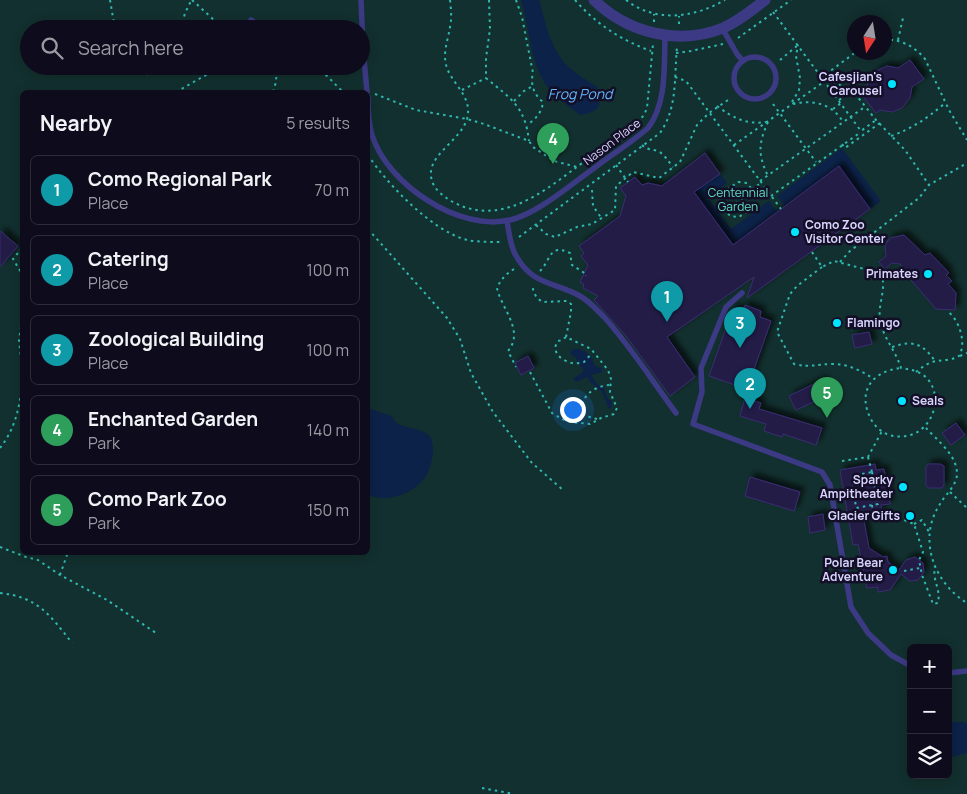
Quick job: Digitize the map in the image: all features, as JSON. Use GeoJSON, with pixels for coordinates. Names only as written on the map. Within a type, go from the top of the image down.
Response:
{"type":"FeatureCollection","features":[{"type":"Feature","properties":{"kind":"street"},"geometry":{"type":"LineString","coordinates":[[594,0],[605,10],[631,26],[665,36],[697,34],[722,28],[743,17],[765,0]]}},
{"type":"Feature","properties":{"kind":"lane"},"geometry":{"type":"LineString","coordinates":[[361,0],[361,20]]}},
{"type":"Feature","properties":{"kind":"lane"},"geometry":{"type":"LineString","coordinates":[[722,28],[737,54],[743,60]]}},
{"type":"Feature","properties":{"kind":"lane","name":"Nason Place"},"geometry":{"type":"LineString","coordinates":[[370,126],[372,136],[383,157],[405,184],[427,200],[450,213],[468,219],[486,222],[507,221],[532,212],[648,128],[658,111],[664,73],[665,36]]}},
{"type":"Feature","properties":{"kind":"lane"},"geometry":{"type":"LineString","coordinates":[[762,58],[773,66],[776,72],[775,85],[767,96],[760,98],[746,97],[736,87],[734,72],[743,60],[762,58]]}},
{"type":"Feature","properties":{"kind":"lane"},"geometry":{"type":"LineString","coordinates":[[365,75],[367,90]]}},
{"type":"Feature","properties":{"kind":"lane"},"geometry":{"type":"LineString","coordinates":[[507,221],[511,243],[522,264],[534,277],[579,295],[586,300],[603,317],[676,413]]}},
{"type":"Feature","properties":{"kind":"lane"},"geometry":{"type":"LineString","coordinates":[[742,293],[726,307],[702,368],[702,392],[692,424],[822,472],[830,485],[851,607],[868,633],[891,655],[907,664]]}},
{"type":"Feature","properties":{"kind":"lane"},"geometry":{"type":"LineString","coordinates":[[952,673],[967,671]]}},
{"type":"Feature","properties":{"kind":"path"},"geometry":{"type":"LineString","coordinates":[[110,0],[113,20]]}},
{"type":"Feature","properties":{"kind":"path"},"geometry":{"type":"LineString","coordinates":[[183,20],[192,0],[214,20]]}},
{"type":"Feature","properties":{"kind":"path"},"geometry":{"type":"LineString","coordinates":[[450,0],[452,9],[445,57],[451,76],[462,90],[467,105],[467,119],[462,130],[434,162],[431,179],[435,189],[454,202],[471,208],[486,210],[508,208],[524,203],[577,167],[637,123],[644,115],[649,100],[654,14]]}},
{"type":"Feature","properties":{"kind":"path"},"geometry":{"type":"LineString","coordinates":[[486,78],[486,58],[490,29],[489,0]]}},
{"type":"Feature","properties":{"kind":"path"},"geometry":{"type":"LineString","coordinates":[[516,0],[522,17],[533,73],[533,86],[537,97],[543,102],[538,115],[527,125]]}},
{"type":"Feature","properties":{"kind":"path"},"geometry":{"type":"LineString","coordinates":[[626,0],[635,7],[654,14],[680,16],[712,7],[725,0]]}},
{"type":"Feature","properties":{"kind":"path"},"geometry":{"type":"LineString","coordinates":[[765,0],[861,131]]}},
{"type":"Feature","properties":{"kind":"path"},"geometry":{"type":"LineString","coordinates":[[370,158],[387,182],[424,215],[447,231],[466,240],[511,243],[660,134],[666,125],[674,104],[680,16]]}},
{"type":"Feature","properties":{"kind":"path"},"geometry":{"type":"LineString","coordinates":[[898,40],[903,18]]}},
{"type":"Feature","properties":{"kind":"path"},"geometry":{"type":"LineString","coordinates":[[892,40],[898,40],[914,48],[925,59],[945,103],[967,140]]}},
{"type":"Feature","properties":{"kind":"path"},"geometry":{"type":"LineString","coordinates":[[780,60],[798,45]]}},
{"type":"Feature","properties":{"kind":"path"},"geometry":{"type":"LineString","coordinates":[[791,105],[799,90],[800,78],[796,56],[798,45]]}},
{"type":"Feature","properties":{"kind":"path"},"geometry":{"type":"LineString","coordinates":[[822,77],[847,59]]}},
{"type":"Feature","properties":{"kind":"path"},"geometry":{"type":"LineString","coordinates":[[664,73],[686,81],[781,209]]}},
{"type":"Feature","properties":{"kind":"path"},"geometry":{"type":"LineString","coordinates":[[180,90],[206,75]]}},
{"type":"Feature","properties":{"kind":"path"},"geometry":{"type":"LineString","coordinates":[[274,90],[277,75]]}},
{"type":"Feature","properties":{"kind":"path"},"geometry":{"type":"LineString","coordinates":[[327,75],[340,90]]}},
{"type":"Feature","properties":{"kind":"path"},"geometry":{"type":"LineString","coordinates":[[822,77],[853,91],[876,120],[904,150],[928,185]]}},
{"type":"Feature","properties":{"kind":"path"},"geometry":{"type":"LineString","coordinates":[[462,90],[486,78]]}},
{"type":"Feature","properties":{"kind":"path"},"geometry":{"type":"LineString","coordinates":[[486,78],[514,101],[527,125],[529,141]]}},
{"type":"Feature","properties":{"kind":"path"},"geometry":{"type":"LineString","coordinates":[[734,145],[825,80]]}},
{"type":"Feature","properties":{"kind":"path"},"geometry":{"type":"LineString","coordinates":[[514,101],[524,91],[533,86]]}},
{"type":"Feature","properties":{"kind":"path"},"geometry":{"type":"LineString","coordinates":[[832,109],[853,91]]}},
{"type":"Feature","properties":{"kind":"path"},"geometry":{"type":"LineString","coordinates":[[370,92],[416,110],[484,124],[529,141],[542,154],[554,161],[577,167]]}},
{"type":"Feature","properties":{"kind":"path"},"geometry":{"type":"LineString","coordinates":[[536,225],[546,234],[555,237],[569,230],[592,224],[602,219],[615,210],[616,186],[633,172],[659,178],[680,162],[684,157],[687,144],[697,125],[717,106],[731,98]]}},
{"type":"Feature","properties":{"kind":"path"},"geometry":{"type":"LineString","coordinates":[[791,105],[801,102],[815,102],[832,109],[839,115],[843,123]]}},
{"type":"Feature","properties":{"kind":"path"},"geometry":{"type":"LineString","coordinates":[[891,136],[910,129],[945,103]]}},
{"type":"Feature","properties":{"kind":"path"},"geometry":{"type":"LineString","coordinates":[[773,104],[816,163]]}},
{"type":"Feature","properties":{"kind":"path"},"geometry":{"type":"LineString","coordinates":[[717,106],[738,119],[750,123],[768,121]]}},
{"type":"Feature","properties":{"kind":"path"},"geometry":{"type":"LineString","coordinates":[[737,197],[741,197],[752,190],[768,176],[866,106]]}},
{"type":"Feature","properties":{"kind":"path"},"geometry":{"type":"LineString","coordinates":[[771,196],[876,120]]}},
{"type":"Feature","properties":{"kind":"path"},"geometry":{"type":"LineString","coordinates":[[768,121],[760,147],[761,162],[768,176]]}},
{"type":"Feature","properties":{"kind":"path"},"geometry":{"type":"LineString","coordinates":[[842,144],[845,148],[880,124]]}},
{"type":"Feature","properties":{"kind":"path"},"geometry":{"type":"LineString","coordinates":[[642,146],[664,155],[673,167]]}},
{"type":"Feature","properties":{"kind":"path"},"geometry":{"type":"LineString","coordinates":[[839,262],[850,251],[919,198],[928,185],[967,162]]}},
{"type":"Feature","properties":{"kind":"path"},"geometry":{"type":"LineString","coordinates":[[616,165],[628,182]]}},
{"type":"Feature","properties":{"kind":"path"},"geometry":{"type":"LineString","coordinates":[[738,182],[747,183],[752,190],[757,196],[756,205],[739,218],[730,216],[720,203],[722,194],[738,182]]}},
{"type":"Feature","properties":{"kind":"path"},"geometry":{"type":"LineString","coordinates":[[730,188],[737,197],[736,202]]}},
{"type":"Feature","properties":{"kind":"path"},"geometry":{"type":"LineString","coordinates":[[592,190],[593,206],[602,219]]}},
{"type":"Feature","properties":{"kind":"path"},"geometry":{"type":"LineString","coordinates":[[741,197],[741,202],[747,211]]}},
{"type":"Feature","properties":{"kind":"path"},"geometry":{"type":"LineString","coordinates":[[725,210],[736,202],[741,202]]}},
{"type":"Feature","properties":{"kind":"path"},"geometry":{"type":"LineString","coordinates":[[370,231],[447,318],[460,339],[471,373],[493,412],[532,463],[564,490]]}},
{"type":"Feature","properties":{"kind":"path"},"geometry":{"type":"LineString","coordinates":[[20,250],[13,259],[20,271]]}},
{"type":"Feature","properties":{"kind":"path"},"geometry":{"type":"LineString","coordinates":[[586,276],[586,274],[572,265],[570,253],[559,250],[550,254],[545,266],[534,277],[532,289],[536,298],[542,302],[567,301],[571,304],[566,337],[558,341],[555,346],[555,351],[558,355],[578,364],[584,362],[592,353]]}},
{"type":"Feature","properties":{"kind":"path"},"geometry":{"type":"LineString","coordinates":[[812,252],[822,267]]}},
{"type":"Feature","properties":{"kind":"path"},"geometry":{"type":"LineString","coordinates":[[874,379],[858,369],[844,365],[806,367],[794,364],[777,332],[790,294],[797,286],[822,267],[834,261],[872,271],[883,281],[884,292],[880,304],[880,320],[885,336],[892,346],[901,368]]}},
{"type":"Feature","properties":{"kind":"path"},"geometry":{"type":"LineString","coordinates":[[516,367],[508,351],[511,348],[515,331],[497,288],[500,281],[507,274],[522,264]]}},
{"type":"Feature","properties":{"kind":"path"},"geometry":{"type":"LineString","coordinates":[[947,311],[956,317],[965,329],[966,346],[960,356]]}},
{"type":"Feature","properties":{"kind":"path"},"geometry":{"type":"LineString","coordinates":[[20,333],[20,349]]}},
{"type":"Feature","properties":{"kind":"path"},"geometry":{"type":"LineString","coordinates":[[530,372],[552,413],[570,422],[590,424],[597,419],[614,414],[617,408],[610,392],[610,374],[587,347],[566,337]]}},
{"type":"Feature","properties":{"kind":"path"},"geometry":{"type":"LineString","coordinates":[[892,346],[910,342],[919,345],[935,361]]}},
{"type":"Feature","properties":{"kind":"path"},"geometry":{"type":"LineString","coordinates":[[916,372],[935,361],[947,360],[967,353]]}},
{"type":"Feature","properties":{"kind":"path"},"geometry":{"type":"LineString","coordinates":[[901,368],[921,374],[928,381],[933,389],[935,402],[932,416],[925,427],[914,435],[902,437],[888,435],[882,431],[872,422],[866,406],[866,397],[870,384],[874,379],[882,372],[901,368]]}},
{"type":"Feature","properties":{"kind":"path"},"geometry":{"type":"LineString","coordinates":[[597,419],[586,416],[581,412],[582,403],[591,392],[602,386],[610,385]]}},
{"type":"Feature","properties":{"kind":"path"},"geometry":{"type":"LineString","coordinates":[[0,448],[16,423],[20,398]]}},
{"type":"Feature","properties":{"kind":"path"},"geometry":{"type":"LineString","coordinates":[[925,427],[948,451],[957,475],[950,492],[940,502],[932,517],[930,548],[934,566],[947,587],[967,604]]}},
{"type":"Feature","properties":{"kind":"path"},"geometry":{"type":"LineString","coordinates":[[872,472],[852,476],[856,508],[878,504],[872,472],[868,457],[882,431]]}},
{"type":"Feature","properties":{"kind":"path"},"geometry":{"type":"LineString","coordinates":[[842,461],[868,457]]}},
{"type":"Feature","properties":{"kind":"path"},"geometry":{"type":"LineString","coordinates":[[950,492],[967,508]]}},
{"type":"Feature","properties":{"kind":"path"},"geometry":{"type":"LineString","coordinates":[[872,505],[873,518],[891,514],[914,524],[923,552],[919,560],[920,568],[933,604],[938,603],[940,594],[933,574],[934,566]]}},
{"type":"Feature","properties":{"kind":"path"},"geometry":{"type":"LineString","coordinates":[[914,524],[922,520],[930,533]]}},
{"type":"Feature","properties":{"kind":"path"},"geometry":{"type":"LineString","coordinates":[[0,547],[20,555]]}},
{"type":"Feature","properties":{"kind":"path"},"geometry":{"type":"LineString","coordinates":[[21,555],[38,560],[60,575],[107,600],[156,633]]}},
{"type":"Feature","properties":{"kind":"path"},"geometry":{"type":"LineString","coordinates":[[60,575],[67,555]]}},
{"type":"Feature","properties":{"kind":"path"},"geometry":{"type":"LineString","coordinates":[[904,571],[920,568]]}},
{"type":"Feature","properties":{"kind":"path"},"geometry":{"type":"LineString","coordinates":[[0,593],[16,595],[44,610],[72,643]]}},
{"type":"Feature","properties":{"kind":"path"},"geometry":{"type":"LineString","coordinates":[[482,788],[514,794]]}},
{"type":"Feature","properties":{"kind":"green space","name":"Centennial Garden"},"geometry":{"type":"Polygon","coordinates":[[[0,0],[967,0],[967,794],[0,794],[0,0]]]}},
{"type":"Feature","properties":{"kind":"water","name":"Frog Pond"},"geometry":{"type":"Polygon","coordinates":[[[521,0],[539,0],[550,37],[564,62],[577,74],[597,87],[600,103],[596,110],[580,115],[557,97],[546,85],[536,65],[521,0]]]}},
{"type":"Feature","properties":{"kind":"water"},"geometry":{"type":"Polygon","coordinates":[[[842,148],[881,201],[870,209],[839,166],[785,206],[777,196],[842,148]]]}},
{"type":"Feature","properties":{"kind":"water"},"geometry":{"type":"Polygon","coordinates":[[[720,174],[727,183],[708,198],[731,229],[769,201],[777,212],[723,253],[728,238],[700,200],[676,205],[720,174]]]}},
{"type":"Feature","properties":{"kind":"water"},"geometry":{"type":"Polygon","coordinates":[[[573,349],[584,350],[592,358],[594,365],[602,369],[602,372],[591,375],[598,385],[604,388],[608,399],[612,401],[611,408],[609,409],[601,391],[587,377],[576,382],[573,379],[584,371],[570,352],[573,349]]]}},
{"type":"Feature","properties":{"kind":"water"},"geometry":{"type":"Polygon","coordinates":[[[370,409],[392,416],[399,424],[422,431],[431,438],[433,444],[431,465],[426,476],[415,488],[400,496],[391,498],[370,495],[370,409]]]}},
{"type":"Feature","properties":{"kind":"water"},"geometry":{"type":"Polygon","coordinates":[[[952,722],[967,723],[967,753],[952,757],[952,734],[952,722]]]}},
{"type":"Feature","properties":{"kind":"building","name":"Cafesjian's Carousel"},"geometry":{"type":"Polygon","coordinates":[[[910,60],[924,79],[912,87],[910,98],[902,108],[892,112],[880,110],[876,113],[862,95],[866,92],[868,82],[876,71],[887,66],[898,68],[910,60]]]}},
{"type":"Feature","properties":{"kind":"building"},"geometry":{"type":"Polygon","coordinates":[[[705,153],[720,174],[694,192],[733,245],[839,166],[870,209],[747,298],[754,277],[667,337],[695,377],[670,396],[626,336],[594,300],[598,296],[583,288],[584,284],[580,282],[588,265],[581,256],[584,253],[579,246],[620,216],[626,196],[620,188],[635,177],[642,185],[648,183],[662,186],[705,153]]]}},
{"type":"Feature","properties":{"kind":"building"},"geometry":{"type":"Polygon","coordinates":[[[0,231],[18,246],[0,267],[0,231]]]}},
{"type":"Feature","properties":{"kind":"building","name":"Primates"},"geometry":{"type":"Polygon","coordinates":[[[904,235],[925,255],[930,253],[949,273],[946,275],[952,281],[948,284],[956,293],[955,310],[936,309],[900,264],[892,263],[885,269],[879,262],[886,256],[885,245],[890,238],[904,235]]]}},
{"type":"Feature","properties":{"kind":"building"},"geometry":{"type":"Polygon","coordinates":[[[745,305],[761,311],[760,317],[771,321],[747,389],[709,376],[733,308],[743,311],[745,305]]]}},
{"type":"Feature","properties":{"kind":"building"},"geometry":{"type":"Polygon","coordinates":[[[869,332],[872,344],[855,348],[852,335],[869,332]]]}},
{"type":"Feature","properties":{"kind":"building"},"geometry":{"type":"Polygon","coordinates":[[[528,356],[534,368],[521,375],[515,363],[528,356]]]}},
{"type":"Feature","properties":{"kind":"building"},"geometry":{"type":"Polygon","coordinates":[[[822,380],[829,395],[796,410],[789,396],[822,380]]]}},
{"type":"Feature","properties":{"kind":"building"},"geometry":{"type":"Polygon","coordinates":[[[745,398],[761,403],[759,409],[822,428],[816,445],[783,434],[782,437],[764,431],[766,424],[740,416],[745,398]]]}},
{"type":"Feature","properties":{"kind":"building"},"geometry":{"type":"Polygon","coordinates":[[[956,423],[965,435],[951,445],[942,433],[956,423]]]}},
{"type":"Feature","properties":{"kind":"building"},"geometry":{"type":"Polygon","coordinates":[[[875,464],[876,470],[884,469],[890,504],[881,505],[882,512],[863,515],[869,548],[883,557],[887,556],[888,562],[899,570],[906,560],[915,557],[923,563],[924,572],[918,580],[910,581],[901,574],[890,590],[878,592],[878,587],[867,588],[858,544],[853,545],[840,470],[875,464]]]}},
{"type":"Feature","properties":{"kind":"building"},"geometry":{"type":"Polygon","coordinates":[[[928,464],[944,466],[944,485],[942,488],[929,488],[926,486],[926,467],[928,464]]]}},
{"type":"Feature","properties":{"kind":"building"},"geometry":{"type":"Polygon","coordinates":[[[750,477],[800,492],[794,511],[745,496],[750,477]]]}},
{"type":"Feature","properties":{"kind":"building"},"geometry":{"type":"Polygon","coordinates":[[[823,514],[825,530],[810,533],[808,517],[823,514]]]}},
{"type":"Feature","properties":{"kind":"place","name":"Cafesjian's Carousel"},"geometry":{"type":"Point","coordinates":[892,84]}},
{"type":"Feature","properties":{"kind":"place","name":"Enchanted Garden"},"geometry":{"type":"Point","coordinates":[553,164]}},
{"type":"Feature","properties":{"kind":"place","name":"Como Zoo Visitor Center"},"geometry":{"type":"Point","coordinates":[795,232]}},
{"type":"Feature","properties":{"kind":"place","name":"Primates"},"geometry":{"type":"Point","coordinates":[928,274]}},
{"type":"Feature","properties":{"kind":"place","name":"Como Regional Park"},"geometry":{"type":"Point","coordinates":[667,322]}},
{"type":"Feature","properties":{"kind":"place","name":"Flamingo"},"geometry":{"type":"Point","coordinates":[837,323]}},
{"type":"Feature","properties":{"kind":"place","name":"Zoological Building"},"geometry":{"type":"Point","coordinates":[740,348]}},
{"type":"Feature","properties":{"kind":"place","name":"Seals"},"geometry":{"type":"Point","coordinates":[902,401]}},
{"type":"Feature","properties":{"kind":"place","name":"Catering"},"geometry":{"type":"Point","coordinates":[750,409]}},
{"type":"Feature","properties":{"kind":"place","name":"Como Park Zoo"},"geometry":{"type":"Point","coordinates":[827,418]}},
{"type":"Feature","properties":{"kind":"place","name":"Sparky Ampitheater"},"geometry":{"type":"Point","coordinates":[903,487]}},
{"type":"Feature","properties":{"kind":"place","name":"Glacier Gifts"},"geometry":{"type":"Point","coordinates":[910,516]}},
{"type":"Feature","properties":{"kind":"place","name":"Polar Bear Adventure"},"geometry":{"type":"Point","coordinates":[893,570]}}]}
